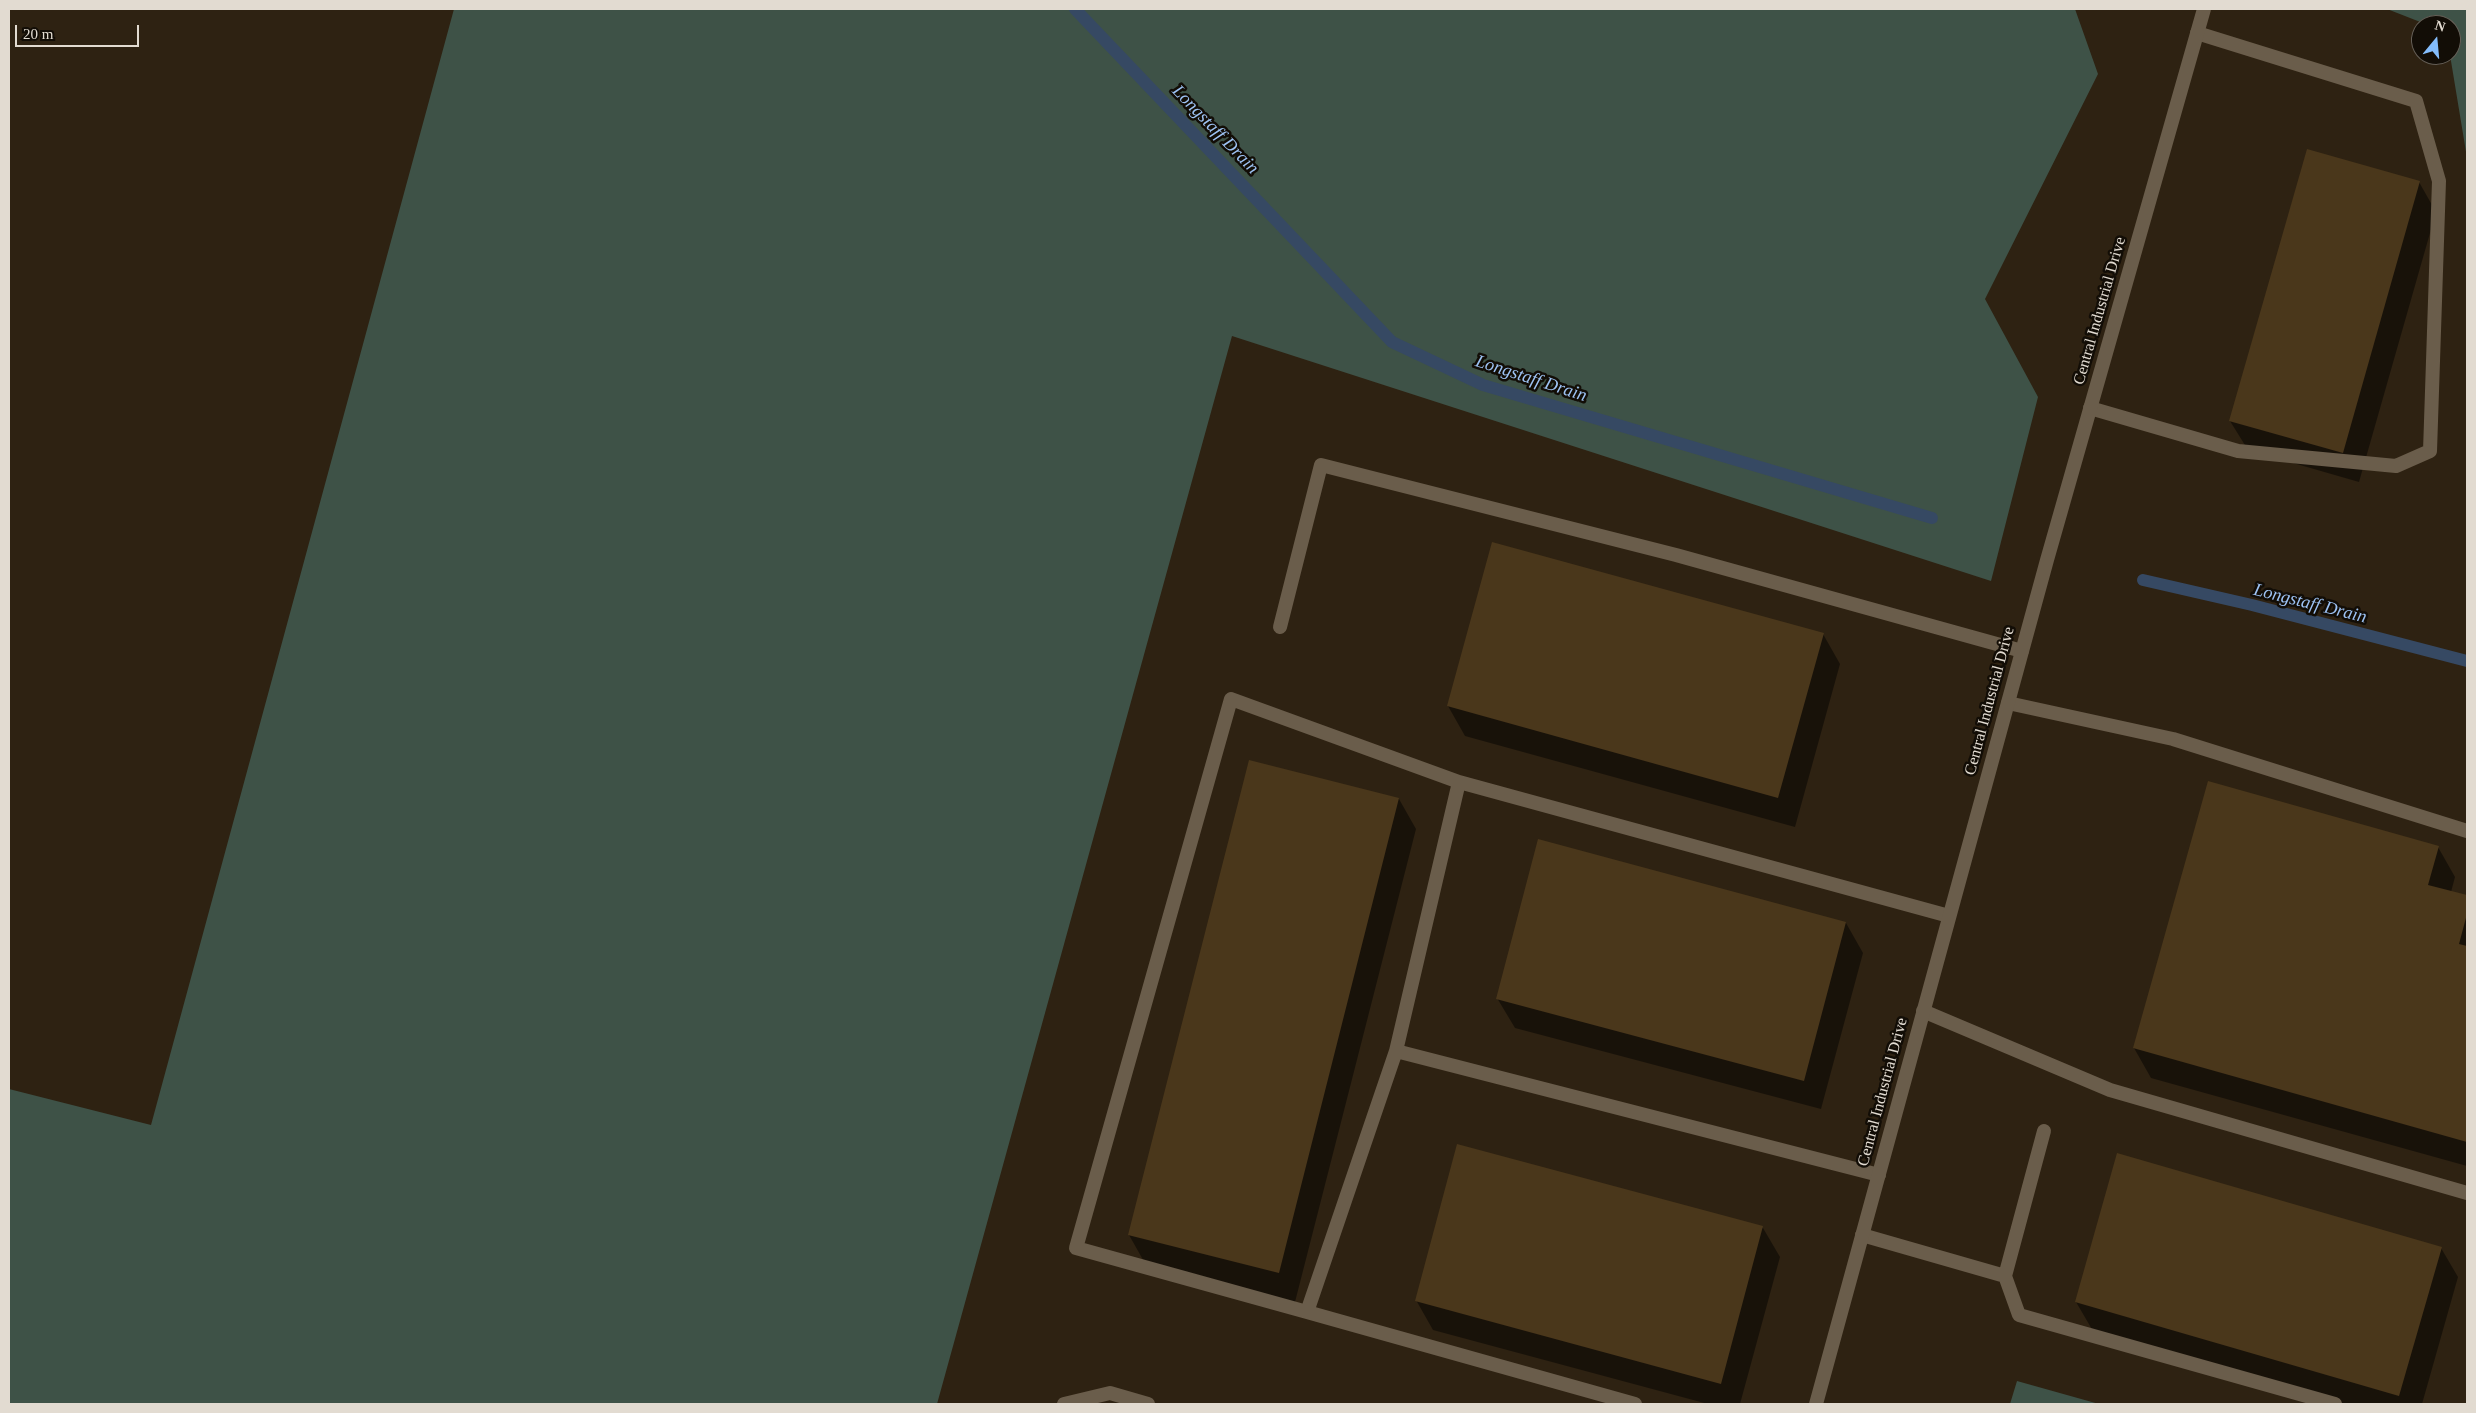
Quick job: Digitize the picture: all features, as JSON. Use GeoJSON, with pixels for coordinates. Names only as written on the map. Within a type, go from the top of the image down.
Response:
{"type":"FeatureCollection","features":[{"type":"Feature","properties":{"kind":"street","name":"Central Industrial Drive"},"geometry":{"type":"LineString","coordinates":[[1816,1404],[2022,651],[2204,9]]}},
{"type":"Feature","properties":{"kind":"street"},"geometry":{"type":"LineString","coordinates":[[2090,408],[2238,450],[2396,466],[2430,451],[2439,181],[2416,101],[2197,33]]}},
{"type":"Feature","properties":{"kind":"street"},"geometry":{"type":"LineString","coordinates":[[1280,627],[1321,465],[1676,555],[2022,651]]}},
{"type":"Feature","properties":{"kind":"street"},"geometry":{"type":"LineString","coordinates":[[1635,1404],[1076,1248],[1230,699],[1459,782],[1949,916]]}},
{"type":"Feature","properties":{"kind":"street"},"geometry":{"type":"LineString","coordinates":[[2008,704],[2173,739],[2467,831]]}},
{"type":"Feature","properties":{"kind":"street"},"geometry":{"type":"LineString","coordinates":[[1307,1312],[1396,1051],[1459,782]]}},
{"type":"Feature","properties":{"kind":"street"},"geometry":{"type":"LineString","coordinates":[[1923,1011],[2110,1090],[2467,1192]]}},
{"type":"Feature","properties":{"kind":"street"},"geometry":{"type":"LineString","coordinates":[[1396,1051],[1879,1174]]}},
{"type":"Feature","properties":{"kind":"street"},"geometry":{"type":"LineString","coordinates":[[2044,1131],[2004,1276],[2019,1315],[2335,1404]]}},
{"type":"Feature","properties":{"kind":"street"},"geometry":{"type":"LineString","coordinates":[[1862,1235],[2004,1276]]}},
{"type":"Feature","properties":{"kind":"street"},"geometry":{"type":"LineString","coordinates":[[1064,1404],[1110,1393],[1148,1404]]}},
{"type":"Feature","properties":{"kind":"green space"},"geometry":{"type":"Polygon","coordinates":[[[454,9],[2075,9],[2098,74],[1985,299],[2038,397],[1991,581],[1232,336],[937,1404],[9,1404],[9,1089],[151,1125],[454,9]]]}},
{"type":"Feature","properties":{"kind":"green space"},"geometry":{"type":"Polygon","coordinates":[[[2387,9],[2467,9],[2467,158],[2452,65],[2461,65],[2461,15],[2411,15],[2411,18],[2387,9]]]}},
{"type":"Feature","properties":{"kind":"green space"},"geometry":{"type":"Polygon","coordinates":[[[2017,1381],[2099,1404],[2010,1404],[2017,1381]]]}},
{"type":"Feature","properties":{"kind":"building"},"geometry":{"type":"Polygon","coordinates":[[[2307,149],[2420,181],[2343,453],[2229,421],[2307,149]]]}},
{"type":"Feature","properties":{"kind":"building"},"geometry":{"type":"Polygon","coordinates":[[[1492,542],[1824,633],[1778,798],[1447,706],[1492,542]]]}},
{"type":"Feature","properties":{"kind":"building"},"geometry":{"type":"Polygon","coordinates":[[[1249,760],[1399,798],[1279,1273],[1128,1235],[1249,760]]]}},
{"type":"Feature","properties":{"kind":"building"},"geometry":{"type":"Polygon","coordinates":[[[2208,781],[2439,846],[2428,885],[2467,895],[2467,914],[2459,944],[2467,946],[2467,1142],[2133,1048],[2208,781]]]}},
{"type":"Feature","properties":{"kind":"building"},"geometry":{"type":"Polygon","coordinates":[[[1538,839],[1846,922],[1804,1081],[1496,999],[1538,839]]]}},
{"type":"Feature","properties":{"kind":"building"},"geometry":{"type":"Polygon","coordinates":[[[1457,1144],[1763,1226],[1721,1384],[1415,1301],[1457,1144]]]}},
{"type":"Feature","properties":{"kind":"building"},"geometry":{"type":"Polygon","coordinates":[[[2117,1153],[2442,1247],[2399,1396],[2075,1302],[2117,1153]]]}},
{"type":"Feature","properties":{"kind":"waterway","name":"Longstaff Drain"},"geometry":{"type":"LineString","coordinates":[[1075,9],[1392,342],[1483,385],[1932,518]]}},
{"type":"Feature","properties":{"kind":"waterway","name":"Longstaff Drain"},"geometry":{"type":"LineString","coordinates":[[2143,580],[2252,605],[2467,661]]}}]}
